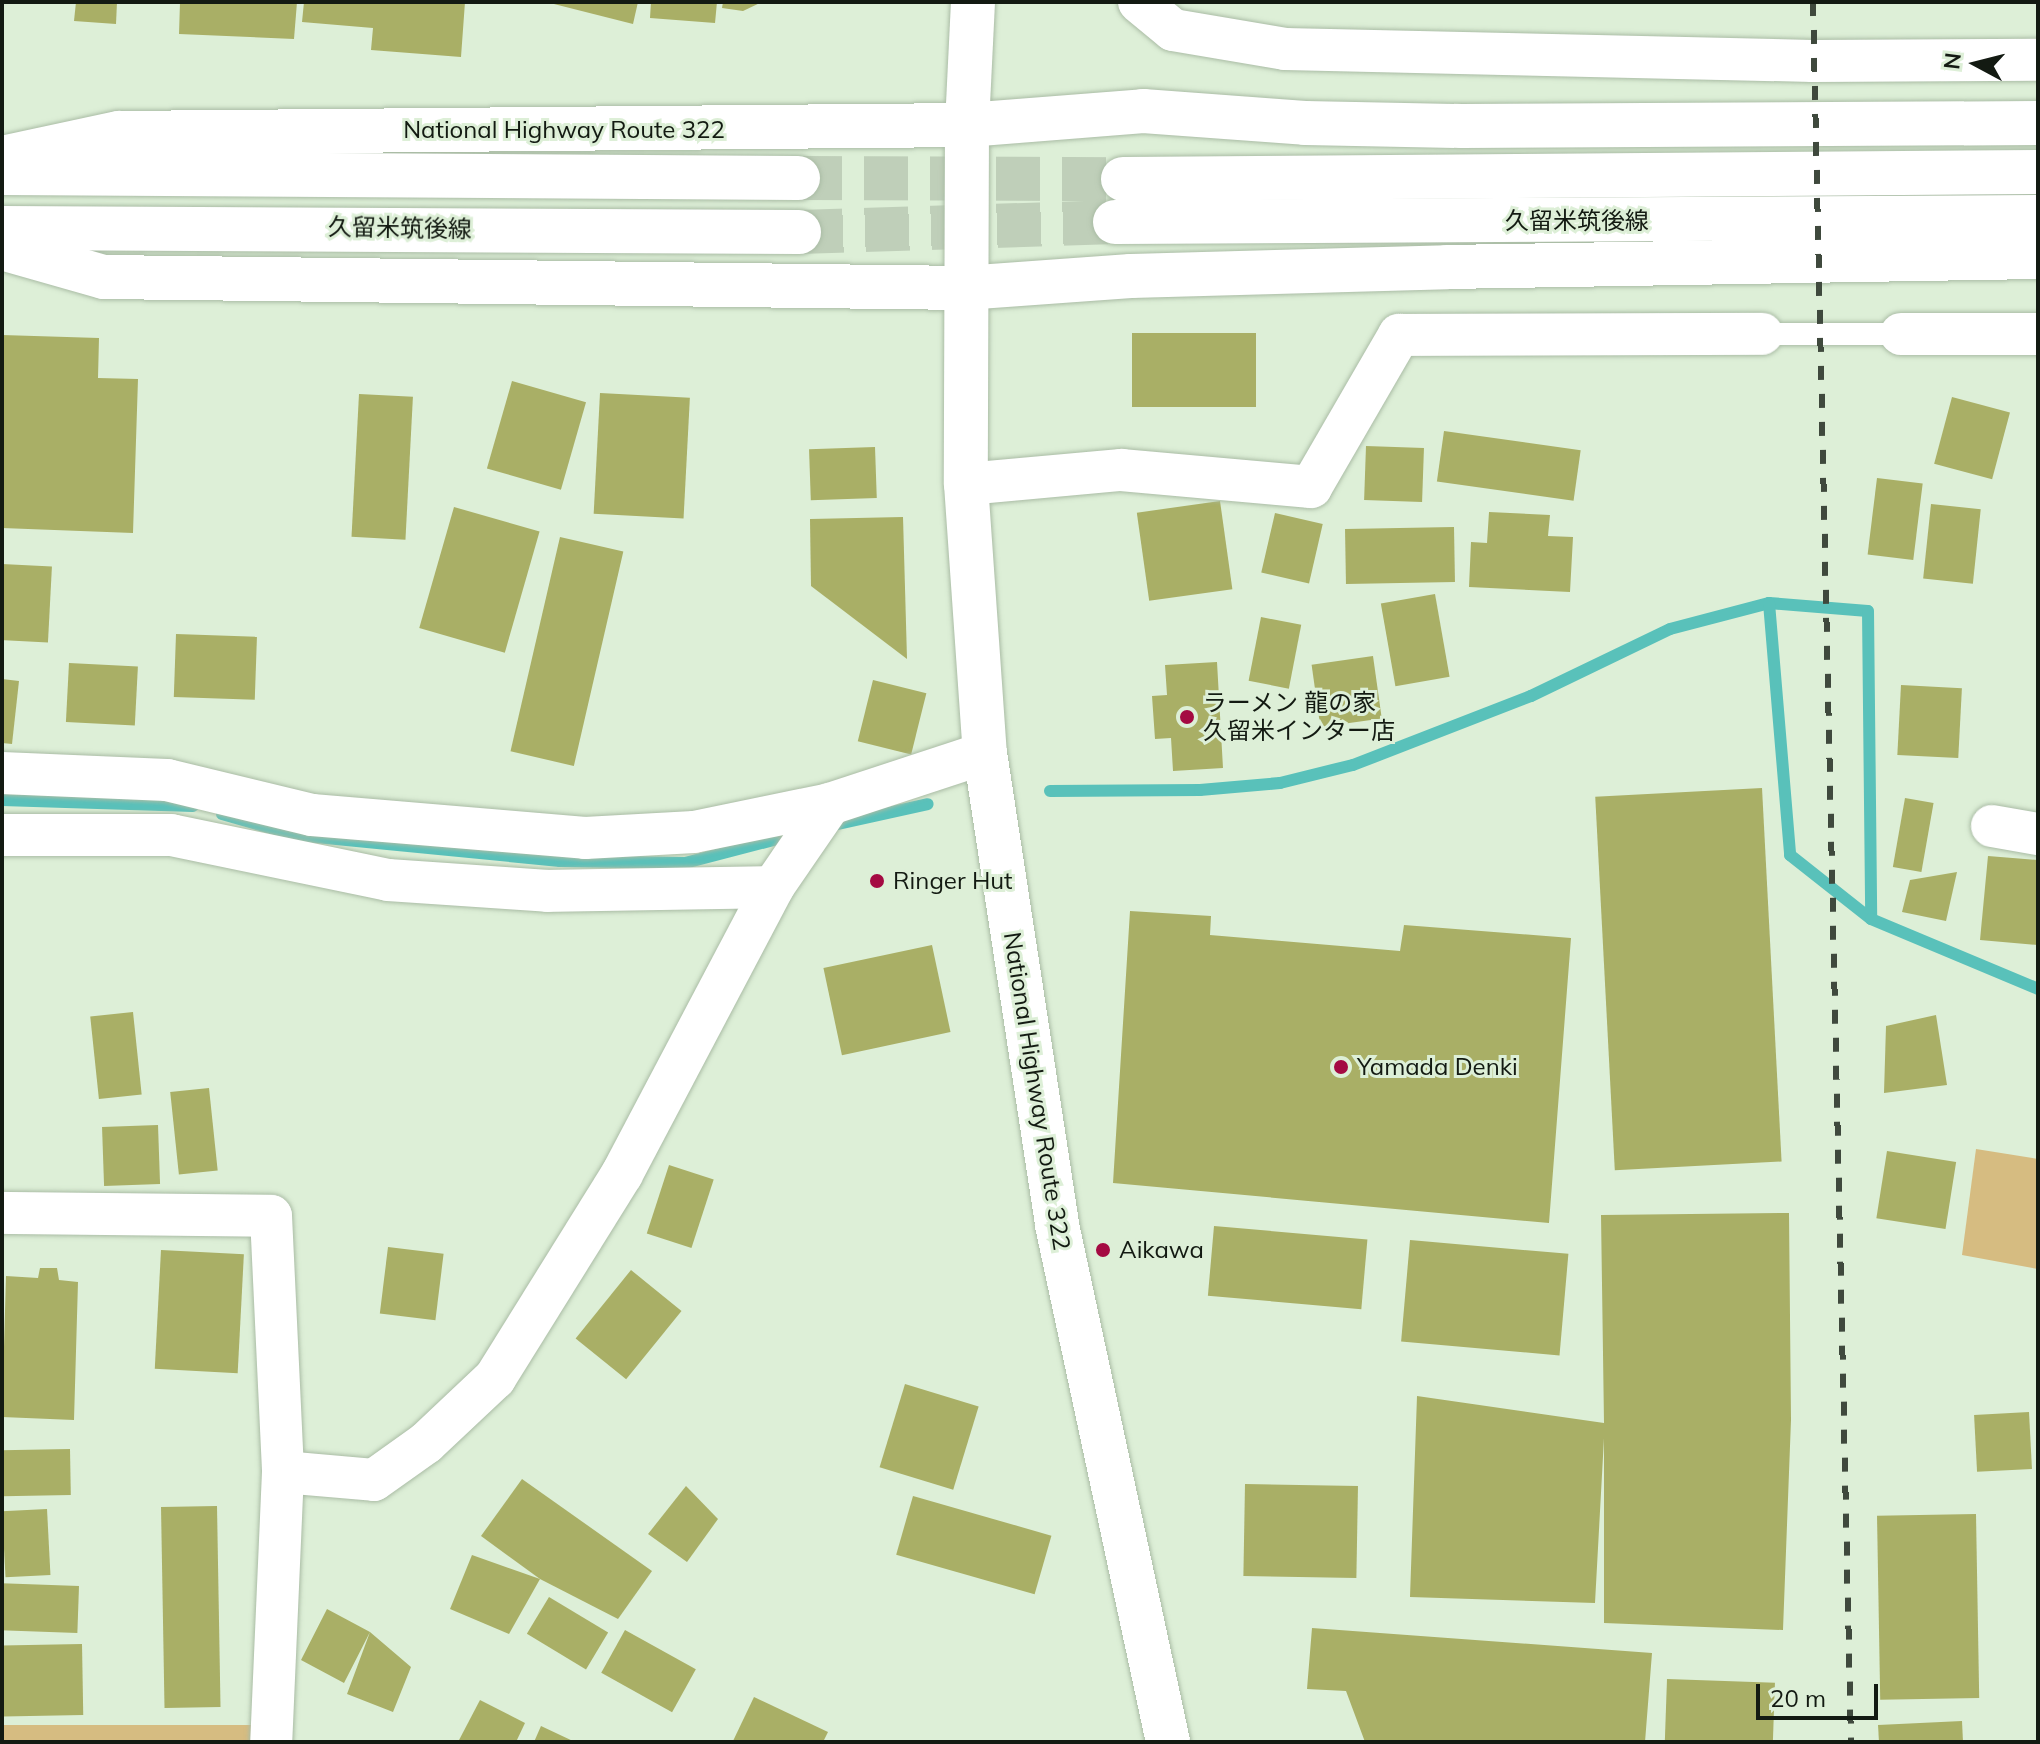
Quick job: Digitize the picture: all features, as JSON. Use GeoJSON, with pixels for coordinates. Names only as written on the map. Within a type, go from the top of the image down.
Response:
{"type":"FeatureCollection","features":[{"type":"Feature","properties":{"kind":"main road"},"geometry":{"type":"LineString","coordinates":[[973,2],[967,125],[1143,111],[1305,123],[1462,126],[2038,123]]}},
{"type":"Feature","properties":{"kind":"main road","name":"National Highway Route 322"},"geometry":{"type":"LineString","coordinates":[[2,158],[119,133],[967,125],[964,288],[966,484],[985,753],[1057,1225],[1168,1742]]}},
{"type":"Feature","properties":{"kind":"main road","name":"久留米筑後線"},"geometry":{"type":"LineString","coordinates":[[1123,179],[2038,172]]}},
{"type":"Feature","properties":{"kind":"main road"},"geometry":{"type":"LineString","coordinates":[[2,173],[798,178]]}},
{"type":"Feature","properties":{"kind":"main road","name":"久留米筑後線"},"geometry":{"type":"LineString","coordinates":[[1115,222],[2038,217]]}},
{"type":"Feature","properties":{"kind":"main road","name":"久留米筑後線"},"geometry":{"type":"LineString","coordinates":[[2,228],[799,232]]}},
{"type":"Feature","properties":{"kind":"main road"},"geometry":{"type":"LineString","coordinates":[[2,248],[104,277],[964,288],[1131,276],[1431,267],[2038,257]]}},
{"type":"Feature","properties":{"kind":"street"},"geometry":{"type":"LineString","coordinates":[[1139,2],[1173,30],[1285,49],[1813,61],[2038,60]]}},
{"type":"Feature","properties":{"kind":"street"},"geometry":{"type":"LineString","coordinates":[[966,484],[1121,470],[1311,487],[1399,335],[1762,334]]}},
{"type":"Feature","properties":{"kind":"street"},"geometry":{"type":"LineString","coordinates":[[1901,334],[2038,334]]}},
{"type":"Feature","properties":{"kind":"street"},"geometry":{"type":"LineString","coordinates":[[2,773],[167,780],[312,815],[585,838],[694,832],[830,804],[985,753]]}},
{"type":"Feature","properties":{"kind":"street"},"geometry":{"type":"LineString","coordinates":[[283,1472],[374,1480],[426,1443],[495,1378],[622,1174],[773,887],[830,804]]}},
{"type":"Feature","properties":{"kind":"street"},"geometry":{"type":"LineString","coordinates":[[1992,826],[2038,834]]}},
{"type":"Feature","properties":{"kind":"street"},"geometry":{"type":"LineString","coordinates":[[2,835],[171,835],[388,880],[548,891],[773,887]]}},
{"type":"Feature","properties":{"kind":"street"},"geometry":{"type":"LineString","coordinates":[[2,1213],[271,1216],[283,1472],[271,1742]]}},
{"type":"Feature","properties":{"kind":"lane"},"geometry":{"type":"LineString","coordinates":[[1762,334],[1901,334]]}},
{"type":"Feature","properties":{"kind":"shaded area"},"geometry":{"type":"Polygon","coordinates":[[[1976,1149],[2038,1159],[2038,1269],[1962,1255],[1976,1149]]]}},
{"type":"Feature","properties":{"kind":"shaded area"},"geometry":{"type":"Polygon","coordinates":[[[2,1725],[272,1725],[272,1742],[2,1742],[2,1725]]]}},
{"type":"Feature","properties":{"kind":"building"},"geometry":{"type":"Polygon","coordinates":[[[76,2],[117,2],[116,24],[74,21],[76,2]]]}},
{"type":"Feature","properties":{"kind":"building"},"geometry":{"type":"Polygon","coordinates":[[[180,2],[297,2],[294,39],[179,34],[180,2]]]}},
{"type":"Feature","properties":{"kind":"building"},"geometry":{"type":"Polygon","coordinates":[[[304,2],[465,2],[461,57],[371,50],[373,28],[302,22],[304,2]]]}},
{"type":"Feature","properties":{"kind":"building"},"geometry":{"type":"Polygon","coordinates":[[[546,2],[638,2],[633,24],[546,2]]]}},
{"type":"Feature","properties":{"kind":"building"},"geometry":{"type":"Polygon","coordinates":[[[651,2],[717,2],[715,23],[650,18],[651,2]]]}},
{"type":"Feature","properties":{"kind":"building"},"geometry":{"type":"Polygon","coordinates":[[[723,2],[762,2],[743,11],[722,8],[723,2]]]}},
{"type":"Feature","properties":{"kind":"building"},"geometry":{"type":"Polygon","coordinates":[[[1132,333],[1256,333],[1256,407],[1132,407],[1132,333]]]}},
{"type":"Feature","properties":{"kind":"building"},"geometry":{"type":"Polygon","coordinates":[[[2,335],[99,338],[98,378],[138,379],[133,533],[2,528],[2,335]]]}},
{"type":"Feature","properties":{"kind":"building"},"geometry":{"type":"Polygon","coordinates":[[[512,381],[586,402],[561,490],[487,468],[512,381]]]}},
{"type":"Feature","properties":{"kind":"building"},"geometry":{"type":"Polygon","coordinates":[[[600,393],[690,398],[684,519],[594,514],[600,393]]]}},
{"type":"Feature","properties":{"kind":"building"},"geometry":{"type":"Polygon","coordinates":[[[359,394],[413,397],[405,540],[352,537],[359,394]]]}},
{"type":"Feature","properties":{"kind":"building"},"geometry":{"type":"Polygon","coordinates":[[[1952,397],[2010,413],[1992,479],[1934,464],[1952,397]]]}},
{"type":"Feature","properties":{"kind":"building"},"geometry":{"type":"Polygon","coordinates":[[[1444,431],[1581,450],[1574,501],[1437,482],[1444,431]]]}},
{"type":"Feature","properties":{"kind":"building"},"geometry":{"type":"Polygon","coordinates":[[[1366,446],[1424,448],[1422,502],[1364,500],[1366,446]]]}},
{"type":"Feature","properties":{"kind":"building"},"geometry":{"type":"Polygon","coordinates":[[[875,447],[877,498],[811,500],[809,449],[875,447]]]}},
{"type":"Feature","properties":{"kind":"building"},"geometry":{"type":"Polygon","coordinates":[[[1877,478],[1923,484],[1913,560],[1868,554],[1877,478]]]}},
{"type":"Feature","properties":{"kind":"building"},"geometry":{"type":"Polygon","coordinates":[[[1220,501],[1232,589],[1149,601],[1137,513],[1220,501]]]}},
{"type":"Feature","properties":{"kind":"building"},"geometry":{"type":"Polygon","coordinates":[[[1931,504],[1981,509],[1973,584],[1923,579],[1931,504]]]}},
{"type":"Feature","properties":{"kind":"building"},"geometry":{"type":"Polygon","coordinates":[[[454,507],[540,532],[505,653],[419,628],[454,507]]]}},
{"type":"Feature","properties":{"kind":"building"},"geometry":{"type":"Polygon","coordinates":[[[1489,512],[1550,515],[1548,536],[1573,537],[1570,592],[1469,587],[1471,542],[1487,543],[1489,512]]]}},
{"type":"Feature","properties":{"kind":"building"},"geometry":{"type":"Polygon","coordinates":[[[1275,513],[1323,524],[1309,583],[1261,572],[1275,513]]]}},
{"type":"Feature","properties":{"kind":"building"},"geometry":{"type":"Polygon","coordinates":[[[903,517],[907,659],[811,586],[810,519],[903,517]]]}},
{"type":"Feature","properties":{"kind":"building"},"geometry":{"type":"Polygon","coordinates":[[[1454,527],[1455,582],[1346,584],[1345,529],[1454,527]]]}},
{"type":"Feature","properties":{"kind":"building"},"geometry":{"type":"Polygon","coordinates":[[[560,537],[623,552],[574,766],[511,751],[560,537]]]}},
{"type":"Feature","properties":{"kind":"building"},"geometry":{"type":"Polygon","coordinates":[[[2,564],[52,567],[48,643],[2,640],[2,564]]]}},
{"type":"Feature","properties":{"kind":"building"},"geometry":{"type":"Polygon","coordinates":[[[1435,594],[1450,677],[1395,686],[1381,604],[1435,594]]]}},
{"type":"Feature","properties":{"kind":"building"},"geometry":{"type":"Polygon","coordinates":[[[1261,617],[1301,625],[1289,689],[1249,681],[1261,617]]]}},
{"type":"Feature","properties":{"kind":"building"},"geometry":{"type":"Polygon","coordinates":[[[176,634],[257,637],[255,700],[174,697],[176,634]]]}},
{"type":"Feature","properties":{"kind":"building"},"geometry":{"type":"Polygon","coordinates":[[[1373,656],[1382,718],[1320,727],[1312,665],[1373,656]]]}},
{"type":"Feature","properties":{"kind":"building","name":"ラーメン 龍の家 久留米インター店"},"geometry":{"type":"Polygon","coordinates":[[[1217,662],[1223,768],[1173,771],[1171,738],[1155,739],[1152,696],[1167,695],[1165,665],[1217,662]]]}},
{"type":"Feature","properties":{"kind":"building"},"geometry":{"type":"Polygon","coordinates":[[[69,663],[138,667],[135,726],[66,722],[69,663]]]}},
{"type":"Feature","properties":{"kind":"building"},"geometry":{"type":"Polygon","coordinates":[[[2,679],[19,681],[12,744],[2,743],[2,679]]]}},
{"type":"Feature","properties":{"kind":"building"},"geometry":{"type":"Polygon","coordinates":[[[873,680],[926,693],[911,754],[858,741],[873,680]]]}},
{"type":"Feature","properties":{"kind":"building"},"geometry":{"type":"Polygon","coordinates":[[[1901,685],[1962,688],[1958,758],[1897,755],[1901,685]]]}},
{"type":"Feature","properties":{"kind":"building"},"geometry":{"type":"Polygon","coordinates":[[[1762,788],[1782,1161],[1615,1170],[1595,797],[1762,788]]]}},
{"type":"Feature","properties":{"kind":"building"},"geometry":{"type":"Polygon","coordinates":[[[1905,798],[1934,803],[1921,872],[1893,867],[1905,798]]]}},
{"type":"Feature","properties":{"kind":"building"},"geometry":{"type":"Polygon","coordinates":[[[1988,856],[2038,860],[2038,945],[1980,940],[1988,856]]]}},
{"type":"Feature","properties":{"kind":"building"},"geometry":{"type":"Polygon","coordinates":[[[1957,872],[1946,921],[1902,912],[1910,880],[1957,872]]]}},
{"type":"Feature","properties":{"kind":"building","name":"Yamada Denki"},"geometry":{"type":"Polygon","coordinates":[[[1130,911],[1211,916],[1210,935],[1400,951],[1404,925],[1571,938],[1549,1223],[1113,1183],[1130,911]]]}},
{"type":"Feature","properties":{"kind":"building"},"geometry":{"type":"Polygon","coordinates":[[[932,945],[951,1032],[842,1055],[823,968],[932,945]]]}},
{"type":"Feature","properties":{"kind":"building"},"geometry":{"type":"Polygon","coordinates":[[[133,1012],[142,1095],[99,1099],[90,1016],[133,1012]]]}},
{"type":"Feature","properties":{"kind":"building"},"geometry":{"type":"Polygon","coordinates":[[[1936,1015],[1947,1085],[1884,1093],[1886,1026],[1936,1015]]]}},
{"type":"Feature","properties":{"kind":"building"},"geometry":{"type":"Polygon","coordinates":[[[209,1088],[218,1171],[179,1175],[170,1092],[209,1088]]]}},
{"type":"Feature","properties":{"kind":"building"},"geometry":{"type":"Polygon","coordinates":[[[158,1125],[160,1184],[104,1186],[102,1127],[158,1125]]]}},
{"type":"Feature","properties":{"kind":"building"},"geometry":{"type":"Polygon","coordinates":[[[1887,1151],[1956,1162],[1946,1229],[1876,1218],[1887,1151]]]}},
{"type":"Feature","properties":{"kind":"building"},"geometry":{"type":"Polygon","coordinates":[[[669,1165],[714,1180],[691,1248],[647,1233],[669,1165]]]}},
{"type":"Feature","properties":{"kind":"building"},"geometry":{"type":"Polygon","coordinates":[[[1789,1213],[1791,1420],[1783,1630],[1604,1623],[1604,1438],[1595,1603],[1410,1597],[1417,1396],[1604,1423],[1601,1215],[1789,1213]]]}},
{"type":"Feature","properties":{"kind":"building"},"geometry":{"type":"Polygon","coordinates":[[[1214,1226],[1367,1239],[1361,1309],[1208,1296],[1214,1226]]]}},
{"type":"Feature","properties":{"kind":"building"},"geometry":{"type":"Polygon","coordinates":[[[1410,1240],[1568,1254],[1560,1355],[1401,1342],[1410,1240]]]}},
{"type":"Feature","properties":{"kind":"building"},"geometry":{"type":"Polygon","coordinates":[[[388,1247],[444,1254],[435,1320],[380,1314],[388,1247]]]}},
{"type":"Feature","properties":{"kind":"building"},"geometry":{"type":"Polygon","coordinates":[[[161,1250],[244,1254],[238,1373],[155,1369],[161,1250]]]}},
{"type":"Feature","properties":{"kind":"building"},"geometry":{"type":"Polygon","coordinates":[[[40,1268],[57,1268],[59,1280],[78,1282],[74,1420],[2,1417],[6,1276],[38,1278],[40,1268]]]}},
{"type":"Feature","properties":{"kind":"building"},"geometry":{"type":"Polygon","coordinates":[[[631,1270],[682,1311],[626,1379],[576,1338],[631,1270]]]}},
{"type":"Feature","properties":{"kind":"building"},"geometry":{"type":"Polygon","coordinates":[[[905,1384],[979,1407],[953,1490],[880,1467],[905,1384]]]}},
{"type":"Feature","properties":{"kind":"building"},"geometry":{"type":"Polygon","coordinates":[[[2029,1412],[2032,1469],[1977,1472],[1974,1415],[2029,1412]]]}},
{"type":"Feature","properties":{"kind":"building"},"geometry":{"type":"Polygon","coordinates":[[[70,1449],[71,1495],[3,1496],[2,1450],[70,1449]]]}},
{"type":"Feature","properties":{"kind":"building"},"geometry":{"type":"Polygon","coordinates":[[[522,1479],[652,1571],[618,1619],[540,1579],[481,1536],[522,1479]]]}},
{"type":"Feature","properties":{"kind":"building"},"geometry":{"type":"Polygon","coordinates":[[[1245,1484],[1358,1486],[1356,1578],[1243,1576],[1245,1484]]]}},
{"type":"Feature","properties":{"kind":"building"},"geometry":{"type":"Polygon","coordinates":[[[686,1486],[718,1519],[687,1562],[648,1534],[686,1486]]]}},
{"type":"Feature","properties":{"kind":"building"},"geometry":{"type":"Polygon","coordinates":[[[913,1496],[1051,1536],[1035,1594],[896,1555],[913,1496]]]}},
{"type":"Feature","properties":{"kind":"building"},"geometry":{"type":"Polygon","coordinates":[[[217,1506],[221,1707],[165,1708],[161,1507],[217,1506]]]}},
{"type":"Feature","properties":{"kind":"building"},"geometry":{"type":"Polygon","coordinates":[[[47,1509],[50,1575],[6,1577],[2,1511],[47,1509]]]}},
{"type":"Feature","properties":{"kind":"building"},"geometry":{"type":"Polygon","coordinates":[[[1976,1514],[1979,1698],[1880,1700],[1877,1516],[1976,1514]]]}},
{"type":"Feature","properties":{"kind":"building"},"geometry":{"type":"Polygon","coordinates":[[[472,1555],[540,1579],[509,1634],[450,1609],[472,1555]]]}},
{"type":"Feature","properties":{"kind":"building"},"geometry":{"type":"Polygon","coordinates":[[[2,1583],[79,1586],[77,1633],[2,1630],[2,1583]]]}},
{"type":"Feature","properties":{"kind":"building"},"geometry":{"type":"Polygon","coordinates":[[[549,1597],[608,1633],[586,1669],[527,1634],[549,1597]]]}},
{"type":"Feature","properties":{"kind":"building"},"geometry":{"type":"Polygon","coordinates":[[[327,1609],[370,1632],[344,1683],[301,1660],[327,1609]]]}},
{"type":"Feature","properties":{"kind":"building"},"geometry":{"type":"Polygon","coordinates":[[[1312,1628],[1652,1653],[1645,1742],[1365,1742],[1346,1691],[1307,1689],[1312,1628]]]}},
{"type":"Feature","properties":{"kind":"building"},"geometry":{"type":"Polygon","coordinates":[[[625,1630],[696,1669],[672,1712],[601,1673],[625,1630]]]}},
{"type":"Feature","properties":{"kind":"building"},"geometry":{"type":"Polygon","coordinates":[[[370,1632],[411,1667],[393,1712],[347,1694],[370,1632]]]}},
{"type":"Feature","properties":{"kind":"building"},"geometry":{"type":"Polygon","coordinates":[[[82,1644],[83,1715],[3,1716],[2,1645],[82,1644]]]}},
{"type":"Feature","properties":{"kind":"building"},"geometry":{"type":"Polygon","coordinates":[[[1667,1679],[1775,1683],[1773,1742],[1665,1742],[1667,1679]]]}},
{"type":"Feature","properties":{"kind":"building"},"geometry":{"type":"Polygon","coordinates":[[[754,1697],[828,1732],[823,1742],[733,1741],[754,1697]]]}},
{"type":"Feature","properties":{"kind":"building"},"geometry":{"type":"Polygon","coordinates":[[[480,1700],[525,1723],[516,1742],[458,1742],[480,1700]]]}},
{"type":"Feature","properties":{"kind":"building"},"geometry":{"type":"Polygon","coordinates":[[[1962,1721],[1963,1742],[1879,1742],[1878,1725],[1962,1721]]]}},
{"type":"Feature","properties":{"kind":"building"},"geometry":{"type":"Polygon","coordinates":[[[541,1726],[575,1742],[534,1742],[541,1726]]]}},
{"type":"Feature","properties":{"kind":"waterway"},"geometry":{"type":"LineString","coordinates":[[1769,603],[1868,611],[1871,919]]}},
{"type":"Feature","properties":{"kind":"waterway"},"geometry":{"type":"LineString","coordinates":[[1050,791],[1200,790],[1280,783],[1353,765],[1531,696],[1670,629],[1769,603],[1790,855],[1871,919],[2038,989]]}},
{"type":"Feature","properties":{"kind":"waterway"},"geometry":{"type":"LineString","coordinates":[[2,800],[193,806]]}},
{"type":"Feature","properties":{"kind":"waterway"},"geometry":{"type":"LineString","coordinates":[[829,826],[928,804]]}},
{"type":"Feature","properties":{"kind":"waterway"},"geometry":{"type":"LineString","coordinates":[[222,814],[295,835],[560,861],[685,863],[796,834]]}},
{"type":"Feature","properties":{"kind":"tunnel"},"geometry":{"type":"LineString","coordinates":[[798,178],[1123,179]]}},
{"type":"Feature","properties":{"kind":"tunnel"},"geometry":{"type":"LineString","coordinates":[[799,232],[1115,222]]}},
{"type":"Feature","properties":{"kind":"railway"},"geometry":{"type":"LineString","coordinates":[[1813,2],[1851,1742]]}},
{"type":"Feature","properties":{"kind":"place","name":"ラーメン 龍の家 久留米インター店"},"geometry":{"type":"Point","coordinates":[1187,717]}},
{"type":"Feature","properties":{"kind":"place","name":"Ringer Hut"},"geometry":{"type":"Point","coordinates":[877,881]}},
{"type":"Feature","properties":{"kind":"place","name":"Yamada Denki"},"geometry":{"type":"Point","coordinates":[1341,1067]}},
{"type":"Feature","properties":{"kind":"place","name":"Aikawa"},"geometry":{"type":"Point","coordinates":[1103,1250]}}]}
